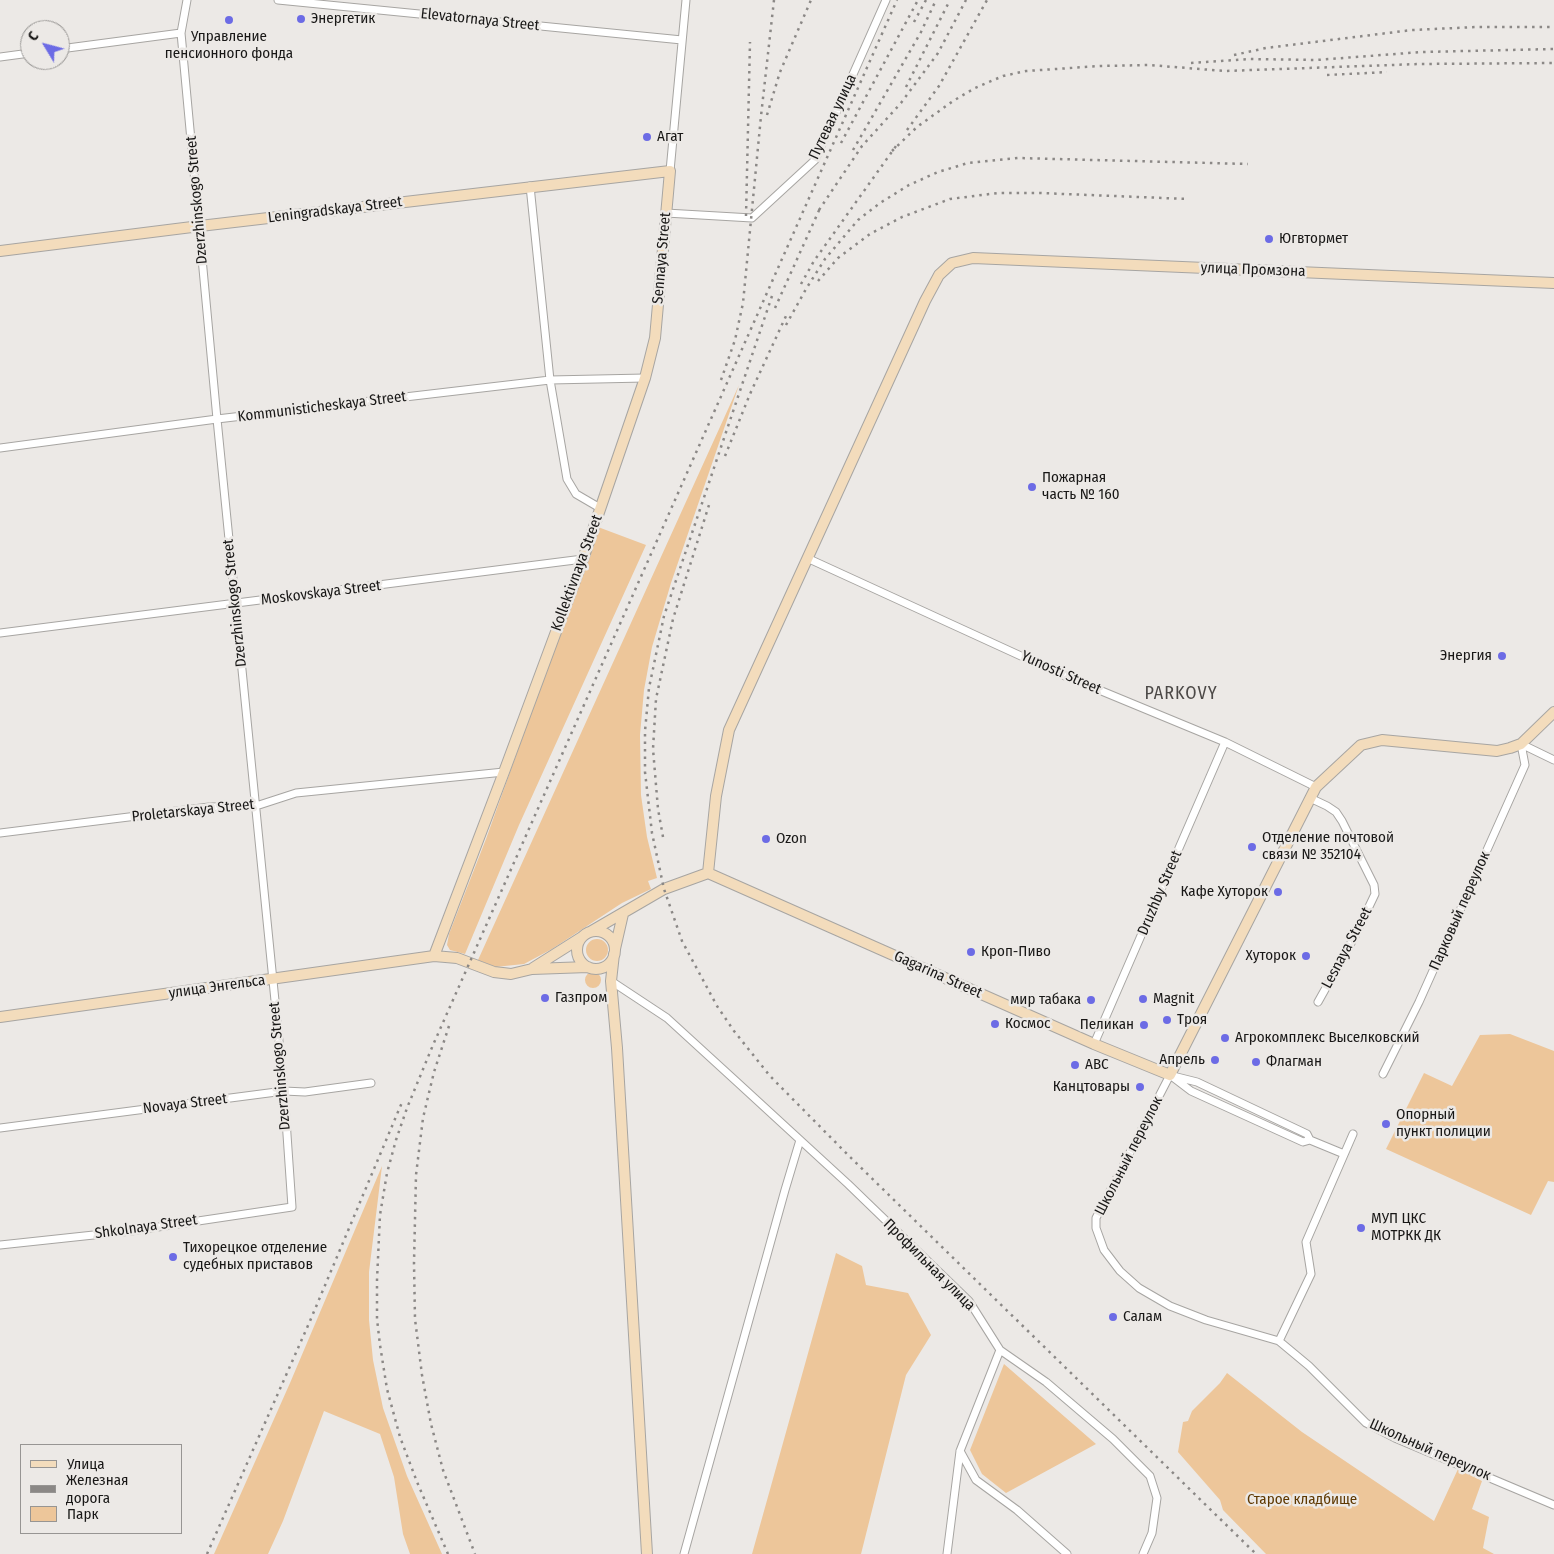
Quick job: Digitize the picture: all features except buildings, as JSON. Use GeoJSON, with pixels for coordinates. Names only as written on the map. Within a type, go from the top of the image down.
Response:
{"type":"FeatureCollection","features":[{"type":"Feature","properties":{"kind":"main road","name":"Sennaya Street"},"geometry":{"type":"LineString","coordinates":[[600,508],[645,378],[655,338],[670,171]]}},
{"type":"Feature","properties":{"kind":"main road","name":"Leningradskaya Street"},"geometry":{"type":"LineString","coordinates":[[0,251],[530,186],[670,171]]}},
{"type":"Feature","properties":{"kind":"main road","name":"улица Промзона"},"geometry":{"type":"LineString","coordinates":[[807,558],[926,301],[939,275],[952,263],[973,258],[1554,284]]}},
{"type":"Feature","properties":{"kind":"main road","name":"Kollektivnaya Street"},"geometry":{"type":"LineString","coordinates":[[434,956],[504,772],[600,508]]}},
{"type":"Feature","properties":{"kind":"main road"},"geometry":{"type":"LineString","coordinates":[[532,969],[587,933],[664,889],[708,873],[716,796],[729,730],[807,558]]}},
{"type":"Feature","properties":{"kind":"main road"},"geometry":{"type":"LineString","coordinates":[[1170,1075],[1316,787],[1360,745],[1382,740],[1497,751],[1521,744],[1554,712]]}},
{"type":"Feature","properties":{"kind":"main road","name":"Gagarina Street"},"geometry":{"type":"LineString","coordinates":[[708,873],[1094,1044],[1170,1075]]}},
{"type":"Feature","properties":{"kind":"main road"},"geometry":{"type":"LineString","coordinates":[[623,914],[615,953],[612,981],[647,1554]]}},
{"type":"Feature","properties":{"kind":"main road"},"geometry":{"type":"LineString","coordinates":[[532,969],[592,968],[607,965],[615,953],[613,942],[607,934],[599,931],[587,933],[579,942],[577,951],[581,961],[592,968],[612,981]]}},
{"type":"Feature","properties":{"kind":"main road","name":"улица Энгельса"},"geometry":{"type":"LineString","coordinates":[[0,1017],[434,956],[457,958],[494,972],[511,974],[532,969]]}},
{"type":"Feature","properties":{"kind":"street","name":"Dzerzhinskogo Street"},"geometry":{"type":"LineString","coordinates":[[187,0],[181,33],[217,419],[284,1091],[292,1206]]}},
{"type":"Feature","properties":{"kind":"street","name":"Elevatornaya Street"},"geometry":{"type":"LineString","coordinates":[[278,0],[682,40]]}},
{"type":"Feature","properties":{"kind":"street","name":"Sennaya Street"},"geometry":{"type":"LineString","coordinates":[[670,171],[686,0]]}},
{"type":"Feature","properties":{"kind":"street","name":"Путевая улица"},"geometry":{"type":"LineString","coordinates":[[666,213],[752,218],[815,160],[886,0]]}},
{"type":"Feature","properties":{"kind":"street"},"geometry":{"type":"LineString","coordinates":[[70,48],[181,33]]}},
{"type":"Feature","properties":{"kind":"street"},"geometry":{"type":"LineString","coordinates":[[0,57],[20,54]]}},
{"type":"Feature","properties":{"kind":"street","name":"Kollektivnaya Street"},"geometry":{"type":"LineString","coordinates":[[530,186],[550,380],[567,479],[576,494],[600,508]]}},
{"type":"Feature","properties":{"kind":"street","name":"Kommunisticheskaya Street"},"geometry":{"type":"LineString","coordinates":[[0,448],[217,419],[550,380],[645,378]]}},
{"type":"Feature","properties":{"kind":"street","name":"Yunosti Street"},"geometry":{"type":"LineString","coordinates":[[807,558],[1058,673],[1225,742],[1316,787]]}},
{"type":"Feature","properties":{"kind":"street","name":"Moskovskaya Street"},"geometry":{"type":"LineString","coordinates":[[0,633],[582,559]]}},
{"type":"Feature","properties":{"kind":"street","name":"Druzhby Street"},"geometry":{"type":"LineString","coordinates":[[1094,1044],[1225,742]]}},
{"type":"Feature","properties":{"kind":"street"},"geometry":{"type":"LineString","coordinates":[[1521,744],[1554,760]]}},
{"type":"Feature","properties":{"kind":"street","name":"Парковый переулок"},"geometry":{"type":"LineString","coordinates":[[1383,1074],[1419,1002],[1525,765],[1521,744]]}},
{"type":"Feature","properties":{"kind":"street","name":"Proletarskaya Street"},"geometry":{"type":"LineString","coordinates":[[0,833],[209,807],[256,806],[296,793],[504,772]]}},
{"type":"Feature","properties":{"kind":"street","name":"Lesnaya Street"},"geometry":{"type":"LineString","coordinates":[[1310,798],[1336,812],[1374,885],[1375,894],[1356,934],[1318,1002]]}},
{"type":"Feature","properties":{"kind":"street","name":"Профильная улица"},"geometry":{"type":"LineString","coordinates":[[612,981],[667,1018],[800,1140],[969,1301],[1000,1350],[1046,1382],[1113,1439],[1150,1476],[1157,1498],[1152,1533],[1143,1554]]}},
{"type":"Feature","properties":{"kind":"street","name":"Gagarina Street"},"geometry":{"type":"LineString","coordinates":[[1170,1075],[1197,1082],[1307,1134],[1310,1140]]}},
{"type":"Feature","properties":{"kind":"street","name":"Gagarina Street"},"geometry":{"type":"LineString","coordinates":[[1170,1075],[1191,1091],[1303,1142],[1310,1140],[1344,1154]]}},
{"type":"Feature","properties":{"kind":"street","name":"Школьный переулок"},"geometry":{"type":"LineString","coordinates":[[1170,1075],[1096,1218],[1096,1228],[1104,1250],[1120,1270],[1139,1288],[1170,1306],[1206,1320],[1279,1341],[1309,1366],[1366,1423],[1395,1438],[1554,1505]]}},
{"type":"Feature","properties":{"kind":"street","name":"Novaya Street"},"geometry":{"type":"LineString","coordinates":[[0,1128],[284,1091],[305,1092],[371,1083]]}},
{"type":"Feature","properties":{"kind":"street"},"geometry":{"type":"LineString","coordinates":[[1279,1341],[1311,1274],[1306,1242],[1354,1134]]}},
{"type":"Feature","properties":{"kind":"street"},"geometry":{"type":"LineString","coordinates":[[684,1554],[800,1140]]}},
{"type":"Feature","properties":{"kind":"street","name":"Shkolnaya Street"},"geometry":{"type":"LineString","coordinates":[[0,1245],[131,1230],[292,1206]]}},
{"type":"Feature","properties":{"kind":"street"},"geometry":{"type":"LineString","coordinates":[[947,1554],[960,1451],[1000,1350]]}},
{"type":"Feature","properties":{"kind":"street"},"geometry":{"type":"LineString","coordinates":[[960,1451],[976,1480],[1017,1510],[1067,1554]]}},
{"type":"Feature","properties":{"kind":"green space"},"geometry":{"type":"Polygon","coordinates":[[[739,385],[671,583],[652,647],[644,690],[640,735],[641,795],[647,837],[657,878],[648,881],[651,889],[622,903],[552,949],[524,964],[495,967],[478,960],[739,385]]]}},
{"type":"Feature","properties":{"kind":"green space"},"geometry":{"type":"Polygon","coordinates":[[[598,527],[646,545],[519,825],[465,954],[450,950],[447,945],[449,934],[486,839],[598,527]]]}},
{"type":"Feature","properties":{"kind":"green space"},"geometry":{"type":"Polygon","coordinates":[[[597,939],[605,942],[608,950],[605,958],[597,961],[589,958],[586,950],[589,942],[597,939]]]}},
{"type":"Feature","properties":{"kind":"green space"},"geometry":{"type":"Polygon","coordinates":[[[593,972],[601,980],[593,988],[585,980],[593,972]]]}},
{"type":"Feature","properties":{"kind":"green space"},"geometry":{"type":"Polygon","coordinates":[[[1510,1034],[1554,1051],[1554,1182],[1548,1181],[1531,1215],[1386,1149],[1424,1073],[1452,1086],[1480,1035],[1510,1034]]]}},
{"type":"Feature","properties":{"kind":"green space"},"geometry":{"type":"Polygon","coordinates":[[[382,1166],[369,1272],[369,1320],[373,1360],[383,1408],[407,1476],[442,1554],[410,1554],[403,1534],[394,1477],[380,1434],[324,1411],[283,1521],[268,1554],[214,1554],[290,1383],[382,1166]]]}},
{"type":"Feature","properties":{"kind":"green space"},"geometry":{"type":"Polygon","coordinates":[[[836,1253],[862,1266],[866,1285],[908,1293],[931,1335],[906,1375],[861,1554],[752,1554],[836,1253]]]}},
{"type":"Feature","properties":{"kind":"green space"},"geometry":{"type":"Polygon","coordinates":[[[1004,1364],[1096,1444],[1006,1493],[982,1474],[970,1450],[1004,1364]]]}},
{"type":"Feature","properties":{"kind":"green space","name":"Старое кладбище"},"geometry":{"type":"Polygon","coordinates":[[[1227,1373],[1302,1432],[1434,1521],[1458,1469],[1482,1481],[1472,1509],[1489,1517],[1483,1548],[1494,1554],[1266,1554],[1223,1510],[1220,1500],[1178,1452],[1183,1422],[1188,1421],[1192,1411],[1220,1383],[1227,1373]]]}},
{"type":"Feature","properties":{"kind":"railway"},"geometry":{"type":"LineString","coordinates":[[721,380],[735,340],[743,303],[774,0]]}},
{"type":"Feature","properties":{"kind":"railway"},"geometry":{"type":"LineString","coordinates":[[767,115],[780,72],[811,0]]}},
{"type":"Feature","properties":{"kind":"railway"},"geometry":{"type":"LineString","coordinates":[[448,1554],[400,1437],[387,1389],[380,1345],[377,1319],[380,1215],[387,1173],[396,1140],[433,1045],[897,0]]}},
{"type":"Feature","properties":{"kind":"railway"},"geometry":{"type":"LineString","coordinates":[[841,143],[918,0]]}},
{"type":"Feature","properties":{"kind":"railway"},"geometry":{"type":"LineString","coordinates":[[914,22],[926,0]]}},
{"type":"Feature","properties":{"kind":"railway"},"geometry":{"type":"LineString","coordinates":[[853,150],[921,32],[936,0]]}},
{"type":"Feature","properties":{"kind":"railway"},"geometry":{"type":"LineString","coordinates":[[906,87],[950,0]]}},
{"type":"Feature","properties":{"kind":"railway"},"geometry":{"type":"LineString","coordinates":[[819,210],[862,146],[901,103],[938,53],[966,0]]}},
{"type":"Feature","properties":{"kind":"railway"},"geometry":{"type":"LineString","coordinates":[[907,130],[939,86],[987,0]]}},
{"type":"Feature","properties":{"kind":"railway"},"geometry":{"type":"LineString","coordinates":[[1234,55],[1266,48],[1412,30],[1477,27],[1554,27]]}},
{"type":"Feature","properties":{"kind":"railway"},"geometry":{"type":"LineString","coordinates":[[746,216],[750,42]]}},
{"type":"Feature","properties":{"kind":"railway"},"geometry":{"type":"LineString","coordinates":[[1191,63],[1250,59],[1316,60],[1422,52],[1554,49]]}},
{"type":"Feature","properties":{"kind":"railway"},"geometry":{"type":"LineString","coordinates":[[892,151],[917,127],[953,101],[975,88],[1003,76],[1026,71],[1149,65],[1225,71],[1419,64],[1554,63]]}},
{"type":"Feature","properties":{"kind":"railway"},"geometry":{"type":"LineString","coordinates":[[1327,75],[1387,72]]}},
{"type":"Feature","properties":{"kind":"railway"},"geometry":{"type":"LineString","coordinates":[[801,284],[814,261],[896,146]]}},
{"type":"Feature","properties":{"kind":"railway"},"geometry":{"type":"LineString","coordinates":[[786,325],[825,259],[858,220],[880,203],[909,185],[938,172],[968,163],[1018,158],[1248,164]]}},
{"type":"Feature","properties":{"kind":"railway"},"geometry":{"type":"LineString","coordinates":[[818,281],[838,258],[870,234],[902,217],[950,199],[998,193],[1188,199]]}},
{"type":"Feature","properties":{"kind":"railway"},"geometry":{"type":"LineString","coordinates":[[775,308],[821,206]]}},
{"type":"Feature","properties":{"kind":"railway"},"geometry":{"type":"LineString","coordinates":[[772,296],[664,616],[649,688],[645,731],[645,772],[652,833],[664,889],[682,941],[717,1006],[734,1031],[770,1076],[850,1157],[1256,1554]]}},
{"type":"Feature","properties":{"kind":"railway"},"geometry":{"type":"LineString","coordinates":[[725,456],[750,394],[786,316]]}},
{"type":"Feature","properties":{"kind":"railway"},"geometry":{"type":"LineString","coordinates":[[663,837],[658,809],[653,749],[656,699],[673,619],[709,505]]}},
{"type":"Feature","properties":{"kind":"railway"},"geometry":{"type":"LineString","coordinates":[[449,1026],[434,1072],[423,1118],[416,1175],[415,1319],[422,1375],[431,1424],[443,1470],[475,1554]]}},
{"type":"Feature","properties":{"kind":"railway"},"geometry":{"type":"LineString","coordinates":[[207,1554],[310,1321],[403,1100]]}},
{"type":"Feature","properties":{"kind":"place","name":"Энергетик"},"geometry":{"type":"Point","coordinates":[301,19]}},
{"type":"Feature","properties":{"kind":"place","name":"Управление пенсионного фонда"},"geometry":{"type":"Point","coordinates":[229,20]}},
{"type":"Feature","properties":{"kind":"place","name":"Агат"},"geometry":{"type":"Point","coordinates":[647,137]}},
{"type":"Feature","properties":{"kind":"place","name":"Югвтормет"},"geometry":{"type":"Point","coordinates":[1269,239]}},
{"type":"Feature","properties":{"kind":"place","name":"Пожарная часть № 160"},"geometry":{"type":"Point","coordinates":[1032,487]}},
{"type":"Feature","properties":{"kind":"place","name":"Энергия"},"geometry":{"type":"Point","coordinates":[1502,656]}},
{"type":"Feature","properties":{"kind":"place","name":"Ozon"},"geometry":{"type":"Point","coordinates":[766,839]}},
{"type":"Feature","properties":{"kind":"place","name":"Отделение почтовой связи № 352104"},"geometry":{"type":"Point","coordinates":[1252,847]}},
{"type":"Feature","properties":{"kind":"place","name":"Кафе Хуторок"},"geometry":{"type":"Point","coordinates":[1278,892]}},
{"type":"Feature","properties":{"kind":"place","name":"Кроп-Пиво"},"geometry":{"type":"Point","coordinates":[971,952]}},
{"type":"Feature","properties":{"kind":"place","name":"Хуторок"},"geometry":{"type":"Point","coordinates":[1306,956]}},
{"type":"Feature","properties":{"kind":"place","name":"Газпром"},"geometry":{"type":"Point","coordinates":[545,998]}},
{"type":"Feature","properties":{"kind":"place","name":"Magnit"},"geometry":{"type":"Point","coordinates":[1143,999]}},
{"type":"Feature","properties":{"kind":"place","name":"мир табака"},"geometry":{"type":"Point","coordinates":[1091,1000]}},
{"type":"Feature","properties":{"kind":"place","name":"Троя"},"geometry":{"type":"Point","coordinates":[1167,1020]}},
{"type":"Feature","properties":{"kind":"place","name":"Космос"},"geometry":{"type":"Point","coordinates":[995,1024]}},
{"type":"Feature","properties":{"kind":"place","name":"Пеликан"},"geometry":{"type":"Point","coordinates":[1144,1025]}},
{"type":"Feature","properties":{"kind":"place","name":"Агрокомплекс Выселковский"},"geometry":{"type":"Point","coordinates":[1225,1038]}},
{"type":"Feature","properties":{"kind":"place","name":"Апрель"},"geometry":{"type":"Point","coordinates":[1215,1060]}},
{"type":"Feature","properties":{"kind":"place","name":"Флагман"},"geometry":{"type":"Point","coordinates":[1256,1062]}},
{"type":"Feature","properties":{"kind":"place","name":"ABC"},"geometry":{"type":"Point","coordinates":[1075,1065]}},
{"type":"Feature","properties":{"kind":"place","name":"Канцтовары"},"geometry":{"type":"Point","coordinates":[1140,1087]}},
{"type":"Feature","properties":{"kind":"place","name":"Опорный пункт полиции"},"geometry":{"type":"Point","coordinates":[1386,1124]}},
{"type":"Feature","properties":{"kind":"place","name":"МУП ЦКС МОТРКК ДК"},"geometry":{"type":"Point","coordinates":[1361,1228]}},
{"type":"Feature","properties":{"kind":"place","name":"Тихорецкое отделение судебных приставов"},"geometry":{"type":"Point","coordinates":[173,1257]}},
{"type":"Feature","properties":{"kind":"place","name":"Салам"},"geometry":{"type":"Point","coordinates":[1113,1317]}},
{"type":"Feature","properties":{"kind":"district","name":"PARKOVY"},"geometry":{"type":"Point","coordinates":[1181,694]}}]}
